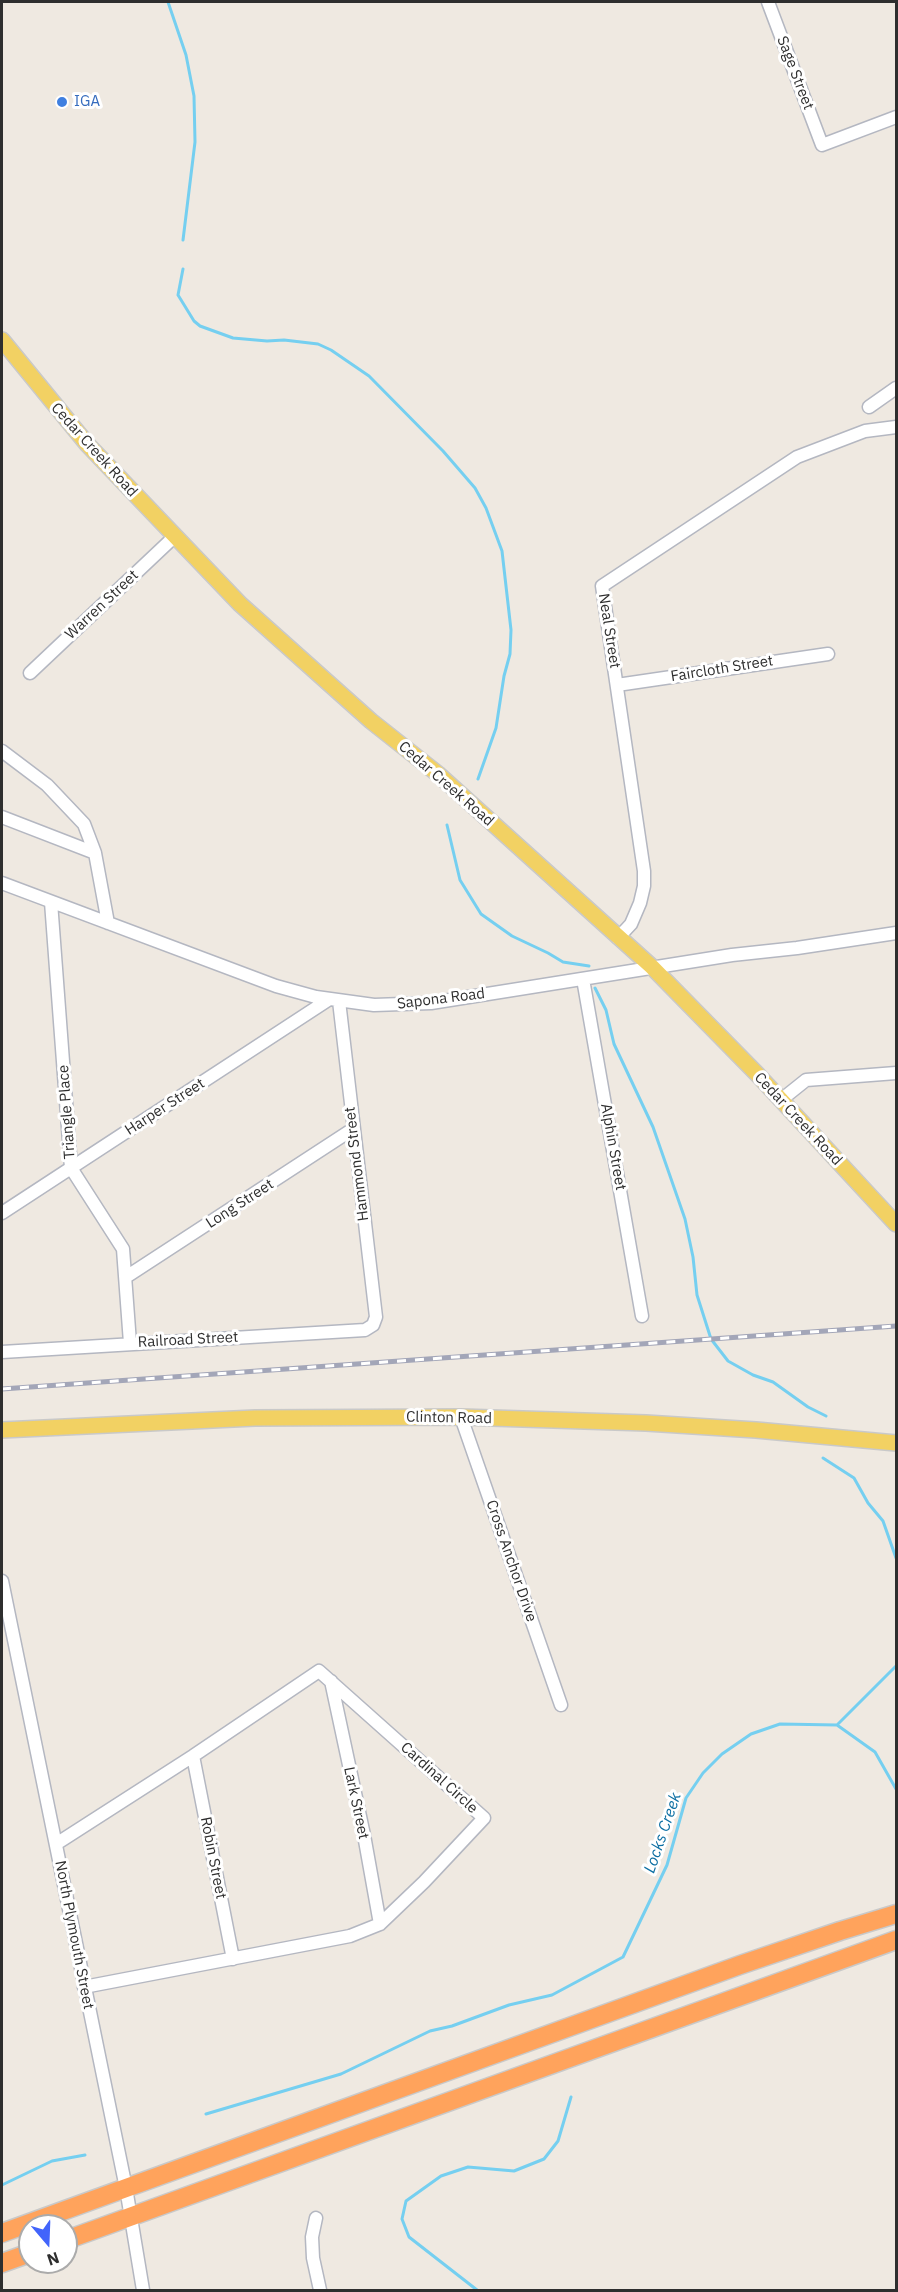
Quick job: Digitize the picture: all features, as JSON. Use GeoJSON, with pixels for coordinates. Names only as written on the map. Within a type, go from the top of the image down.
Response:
{"type":"FeatureCollection","features":[{"type":"Feature","properties":{"kind":"highway"},"geometry":{"type":"LineString","coordinates":[[2,2233],[740,1965],[840,1930],[897,1914]]}},
{"type":"Feature","properties":{"kind":"highway"},"geometry":{"type":"LineString","coordinates":[[78,2236],[897,1940]]}},
{"type":"Feature","properties":{"kind":"highway"},"geometry":{"type":"LineString","coordinates":[[2,2263],[18,2257]]}},
{"type":"Feature","properties":{"kind":"main road","name":"Cedar Creek Road"},"geometry":{"type":"LineString","coordinates":[[2,340],[87,444],[174,537],[257,620],[371,721],[438,774],[652,967],[897,1224]]}},
{"type":"Feature","properties":{"kind":"main road","name":"Clinton Road"},"geometry":{"type":"LineString","coordinates":[[2,1430],[255,1418],[461,1417],[657,1424],[756,1430],[897,1443]]}},
{"type":"Feature","properties":{"kind":"street","name":"Sage Street"},"geometry":{"type":"LineString","coordinates":[[768,2],[822,145],[897,117]]}},
{"type":"Feature","properties":{"kind":"street"},"geometry":{"type":"LineString","coordinates":[[869,407],[897,388]]}},
{"type":"Feature","properties":{"kind":"street","name":"Neal Street"},"geometry":{"type":"LineString","coordinates":[[618,938],[631,924],[640,903],[644,886],[644,871],[602,586],[797,457],[865,431],[897,427]]}},
{"type":"Feature","properties":{"kind":"street","name":"Warren Street"},"geometry":{"type":"LineString","coordinates":[[30,673],[174,537]]}},
{"type":"Feature","properties":{"kind":"street","name":"Faircloth Street"},"geometry":{"type":"LineString","coordinates":[[617,685],[828,654]]}},
{"type":"Feature","properties":{"kind":"street"},"geometry":{"type":"LineString","coordinates":[[2,751],[47,785],[84,824],[95,852],[108,922]]}},
{"type":"Feature","properties":{"kind":"street"},"geometry":{"type":"LineString","coordinates":[[2,818],[95,852]]}},
{"type":"Feature","properties":{"kind":"street","name":"Sapona Road"},"geometry":{"type":"LineString","coordinates":[[2,883],[276,986],[334,1001],[374,1005],[431,1003],[652,967],[897,933]]}},
{"type":"Feature","properties":{"kind":"street","name":"Triangle Place"},"geometry":{"type":"LineString","coordinates":[[51,902],[71,1168],[123,1249],[130,1343]]}},
{"type":"Feature","properties":{"kind":"street","name":"Alphin Street"},"geometry":{"type":"LineString","coordinates":[[583,979],[642,1316]]}},
{"type":"Feature","properties":{"kind":"street","name":"Harper Street"},"geometry":{"type":"LineString","coordinates":[[2,1213],[334,1001]]}},
{"type":"Feature","properties":{"kind":"street","name":"Hammond Street"},"geometry":{"type":"LineString","coordinates":[[334,1001],[353,1129],[376,1317],[373,1325]]}},
{"type":"Feature","properties":{"kind":"street"},"geometry":{"type":"LineString","coordinates":[[781,1100],[806,1080],[897,1073]]}},
{"type":"Feature","properties":{"kind":"street","name":"Long Street"},"geometry":{"type":"LineString","coordinates":[[126,1277],[353,1129]]}},
{"type":"Feature","properties":{"kind":"street","name":"Railroad Street"},"geometry":{"type":"LineString","coordinates":[[2,1352],[365,1330],[373,1325]]}},
{"type":"Feature","properties":{"kind":"street","name":"Cross Anchor Drive"},"geometry":{"type":"LineString","coordinates":[[461,1417],[561,1705]]}},
{"type":"Feature","properties":{"kind":"street","name":"North Plymouth Street"},"geometry":{"type":"LineString","coordinates":[[2,1581],[126,2188],[143,2290]]}},
{"type":"Feature","properties":{"kind":"street"},"geometry":{"type":"LineString","coordinates":[[56,1844],[319,1671],[331,1681]]}},
{"type":"Feature","properties":{"kind":"street","name":"Lark Street"},"geometry":{"type":"LineString","coordinates":[[331,1681],[380,1924]]}},
{"type":"Feature","properties":{"kind":"street","name":"Cardinal Circle"},"geometry":{"type":"LineString","coordinates":[[84,1987],[350,1936],[380,1924],[424,1882],[484,1818],[331,1681]]}},
{"type":"Feature","properties":{"kind":"street","name":"Robin Street"},"geometry":{"type":"LineString","coordinates":[[193,1756],[233,1959]]}},
{"type":"Feature","properties":{"kind":"street"},"geometry":{"type":"LineString","coordinates":[[316,2218],[312,2237],[313,2258],[320,2290]]}},
{"type":"Feature","properties":{"kind":"waterway"},"geometry":{"type":"LineString","coordinates":[[168,2],[186,55],[194,96],[195,142],[183,240]]}},
{"type":"Feature","properties":{"kind":"waterway"},"geometry":{"type":"LineString","coordinates":[[183,269],[178,295],[194,321],[200,326],[233,338],[318,344],[331,350],[369,376],[443,451],[475,488],[486,508],[502,551],[511,630],[510,654],[504,676],[496,728],[478,779]]}},
{"type":"Feature","properties":{"kind":"waterway"},"geometry":{"type":"LineString","coordinates":[[447,825],[460,880],[481,914],[512,936],[563,962],[589,966]]}},
{"type":"Feature","properties":{"kind":"waterway"},"geometry":{"type":"LineString","coordinates":[[595,988],[606,1010],[614,1044],[653,1127],[685,1219],[693,1257],[697,1295],[711,1339],[728,1361],[753,1375],[773,1382],[808,1407],[826,1416]]}},
{"type":"Feature","properties":{"kind":"waterway"},"geometry":{"type":"LineString","coordinates":[[823,1458],[854,1478],[868,1503],[883,1521],[896,1558]]}},
{"type":"Feature","properties":{"kind":"waterway"},"geometry":{"type":"LineString","coordinates":[[837,1725],[896,1666]]}},
{"type":"Feature","properties":{"kind":"waterway","name":"Locks Creek"},"geometry":{"type":"LineString","coordinates":[[206,2114],[341,2074],[430,2031],[452,2026],[509,2005],[552,1995],[623,1957],[667,1865],[686,1798],[703,1773],[722,1754],[751,1734],[780,1724],[837,1725],[875,1752],[896,1789]]}},
{"type":"Feature","properties":{"kind":"waterway","name":"Locks Creek"},"geometry":{"type":"LineString","coordinates":[[477,2290],[409,2237],[402,2219],[406,2201],[441,2176],[468,2167],[514,2171],[544,2159],[558,2141],[571,2097]]}},
{"type":"Feature","properties":{"kind":"waterway"},"geometry":{"type":"LineString","coordinates":[[2,2185],[52,2161],[85,2155]]}},
{"type":"Feature","properties":{"kind":"railway"},"geometry":{"type":"LineString","coordinates":[[2,1389],[896,1326]]}},
{"type":"Feature","properties":{"kind":"place","name":"IGA"},"geometry":{"type":"Point","coordinates":[62,102]}}]}
